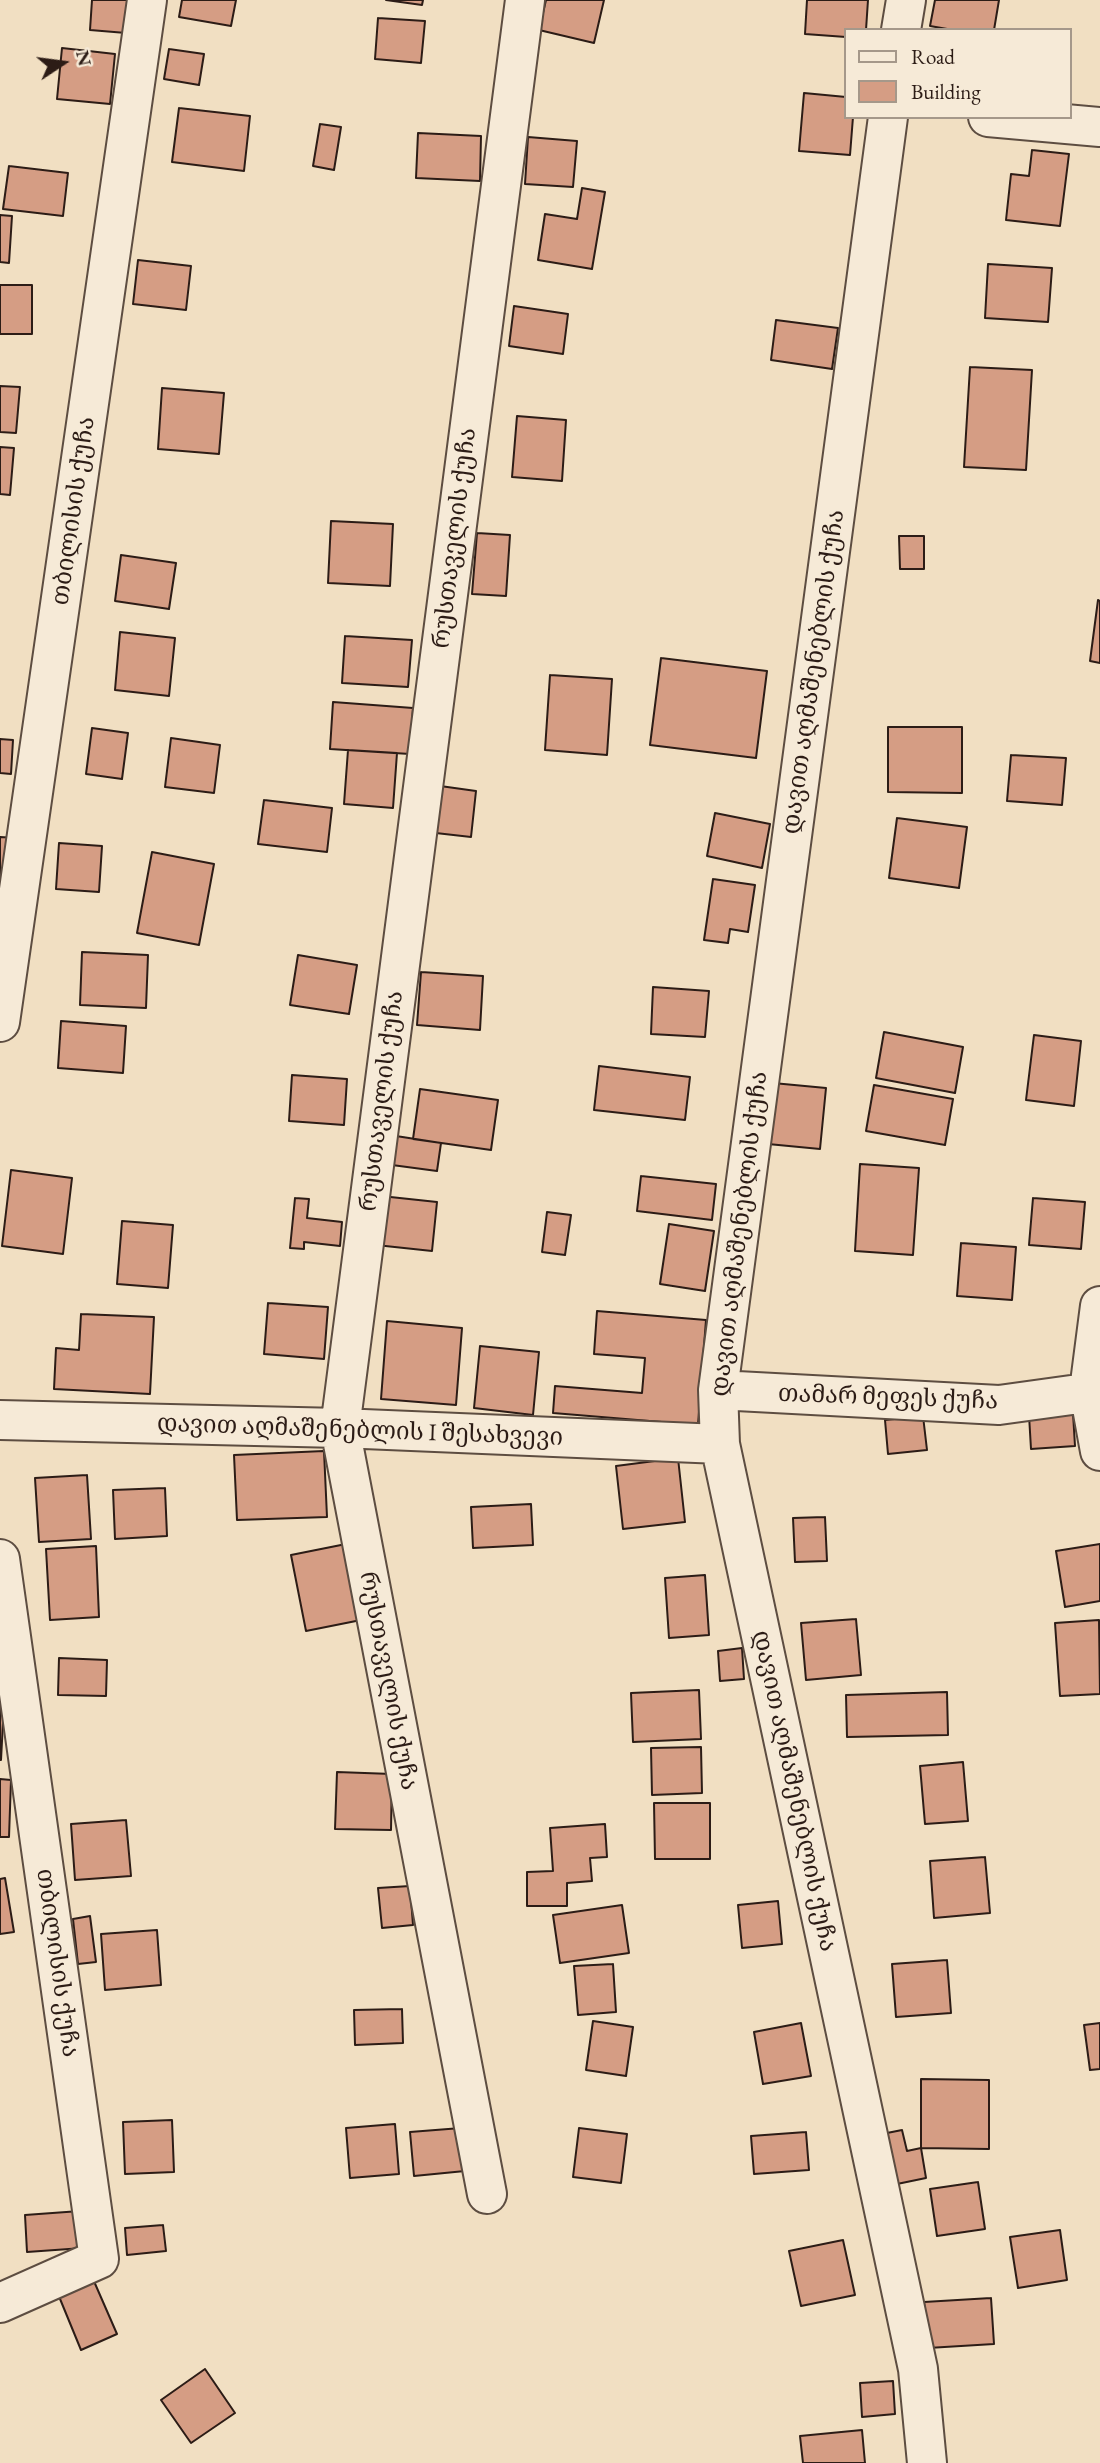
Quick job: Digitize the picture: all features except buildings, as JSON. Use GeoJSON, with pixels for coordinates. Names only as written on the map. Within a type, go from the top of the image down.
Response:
{"type":"FeatureCollection","features":[{"type":"Feature","properties":{"kind":"street","name":"თბილისის ქუჩა"},"geometry":{"type":"LineString","coordinates":[[0,1023],[147,0]]}},
{"type":"Feature","properties":{"kind":"street","name":"რუსთაველის ქუჩა"},"geometry":{"type":"LineString","coordinates":[[487,2194],[340,1428],[525,0]]}},
{"type":"Feature","properties":{"kind":"street"},"geometry":{"type":"LineString","coordinates":[[901,28],[906,0]]}},
{"type":"Feature","properties":{"kind":"street","name":"დავით აღმაშენებლის ქუჩა"},"geometry":{"type":"LineString","coordinates":[[888,119],[718,1390],[720,1444],[918,2369],[927,2463]]}},
{"type":"Feature","properties":{"kind":"street"},"geometry":{"type":"LineString","coordinates":[[1010,119],[1100,127]]}},
{"type":"Feature","properties":{"kind":"street"},"geometry":{"type":"LineString","coordinates":[[1100,1306],[1094,1391],[1100,1451]]}},
{"type":"Feature","properties":{"kind":"street","name":"თამარ მეფეს ქუჩა"},"geometry":{"type":"LineString","coordinates":[[718,1390],[999,1405],[1094,1391]]}},
{"type":"Feature","properties":{"kind":"street","name":"დავით აღმაშენებლის I შესახვევი"},"geometry":{"type":"LineString","coordinates":[[0,1420],[340,1428],[720,1444]]}},
{"type":"Feature","properties":{"kind":"street","name":"თბილისის ქუჩა"},"geometry":{"type":"LineString","coordinates":[[0,1559],[99,2259],[0,2303]]}}]}
